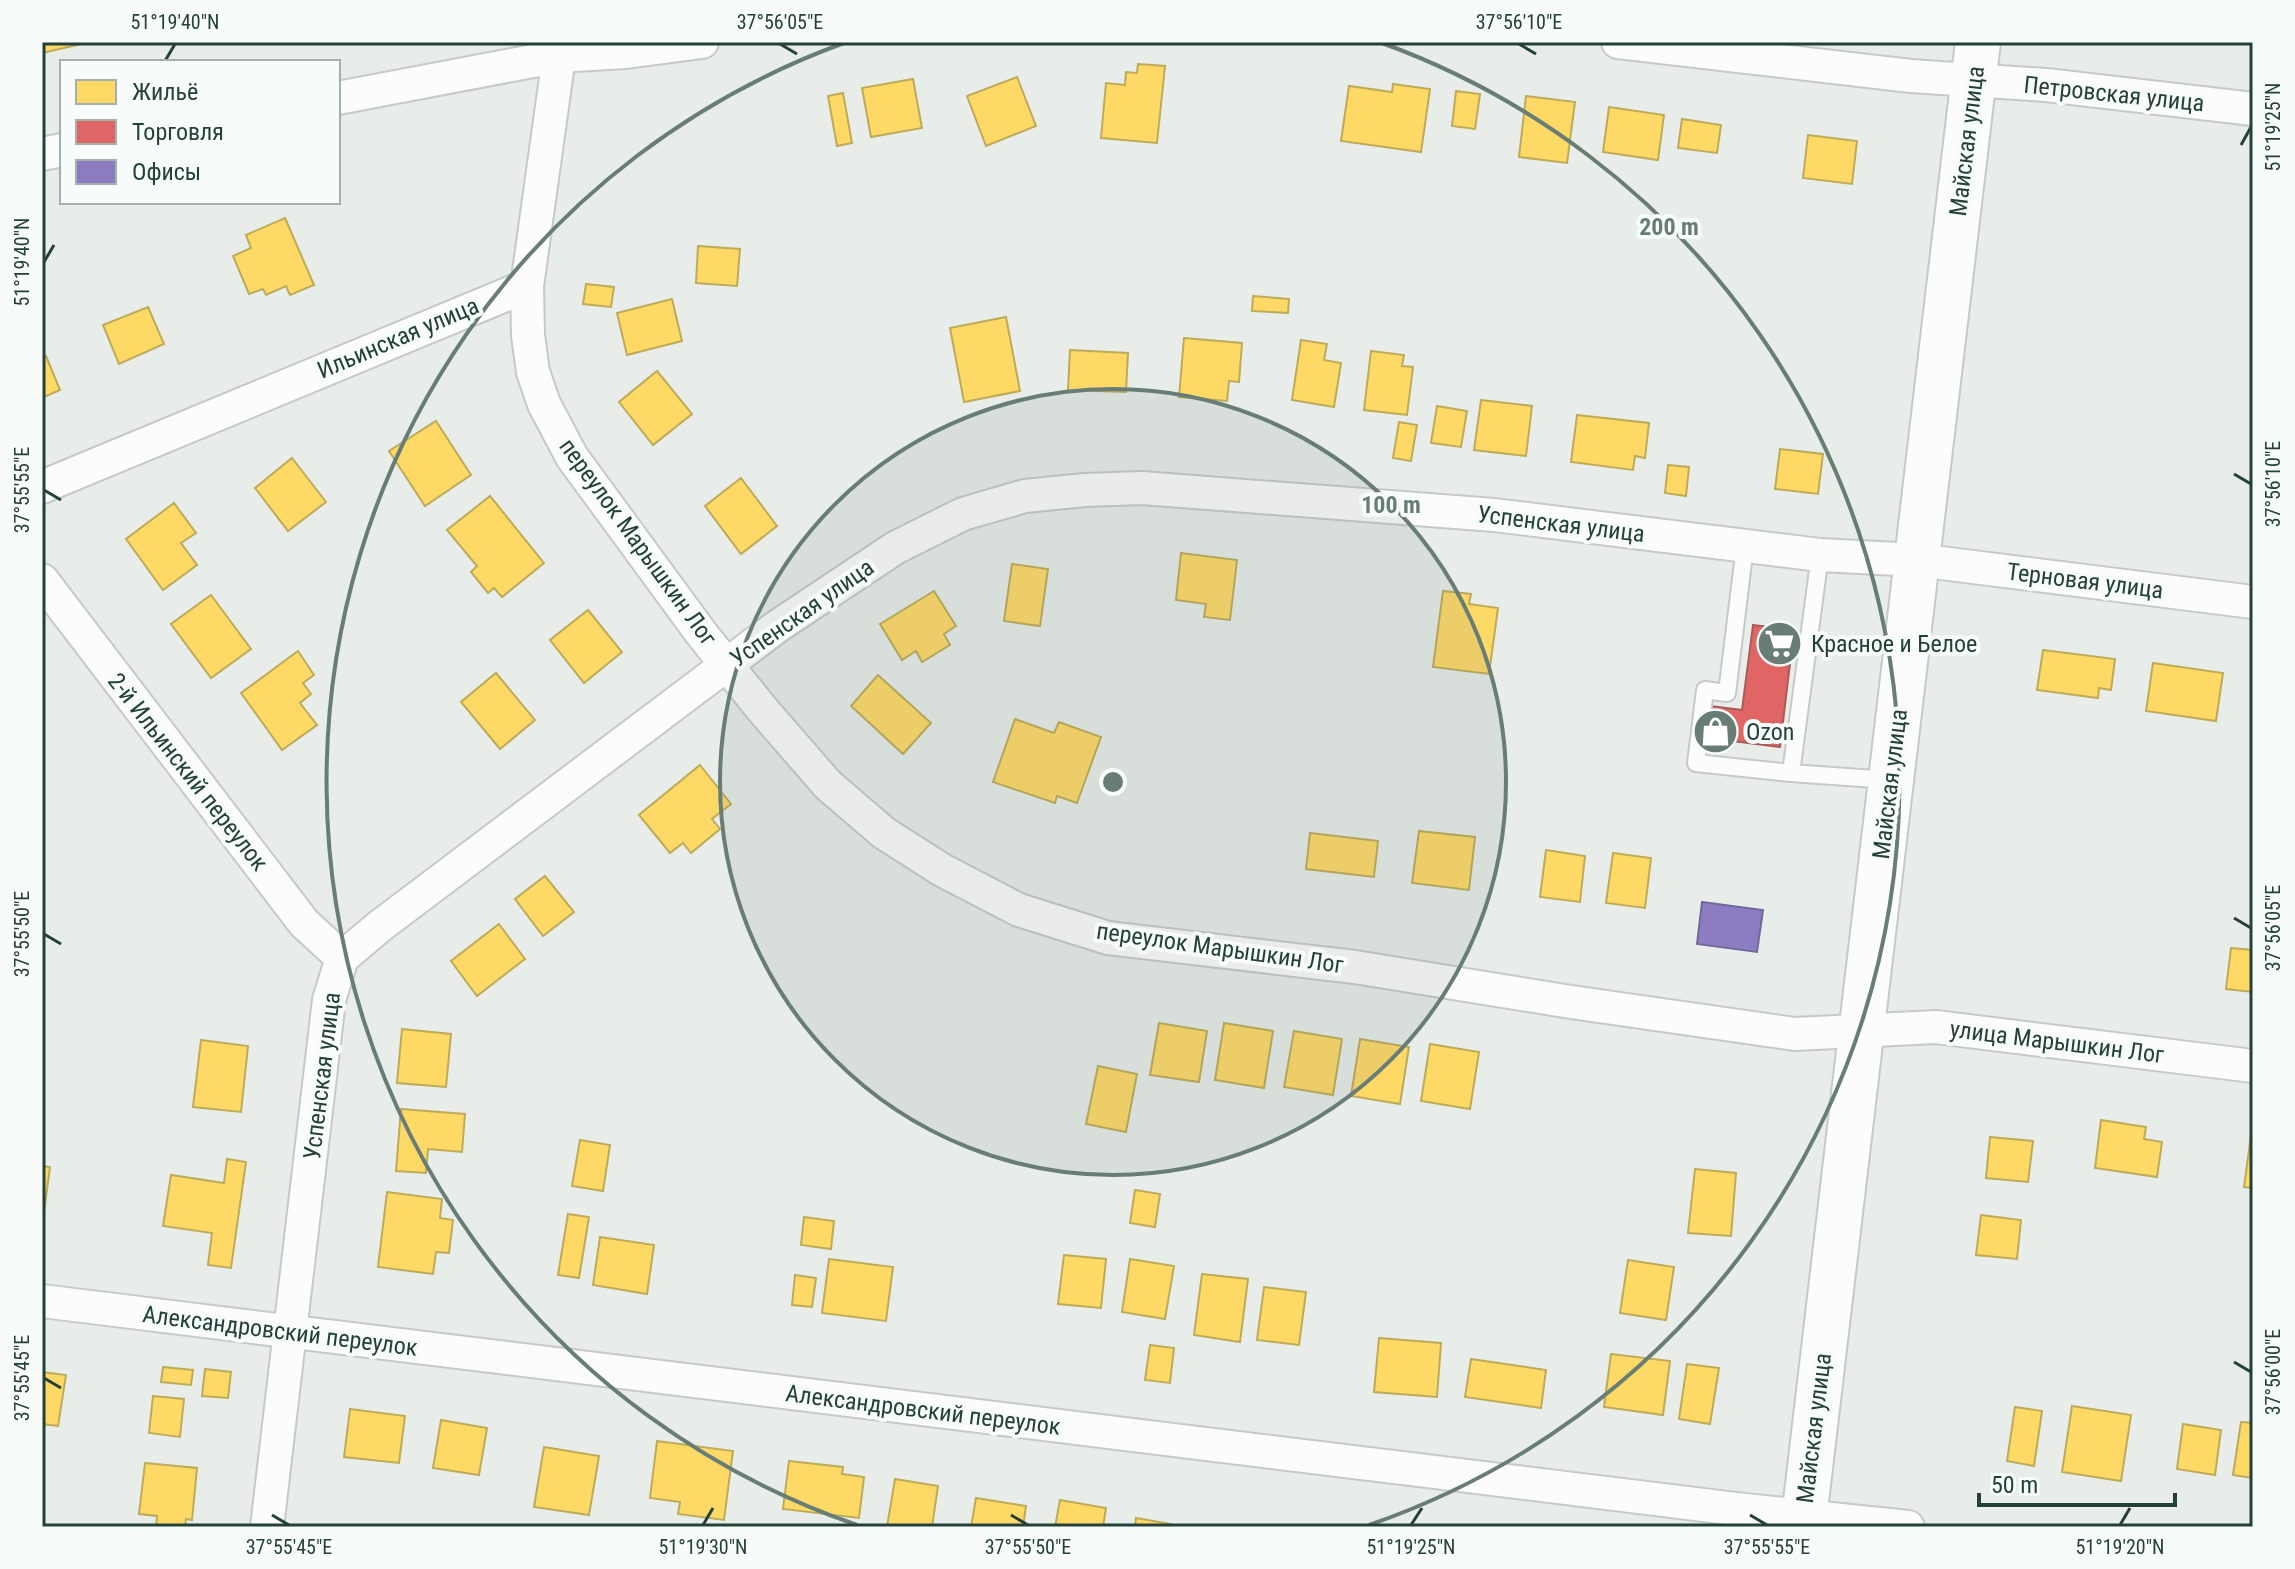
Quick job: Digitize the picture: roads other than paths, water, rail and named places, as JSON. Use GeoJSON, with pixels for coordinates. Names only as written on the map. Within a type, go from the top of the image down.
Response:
{"type":"FeatureCollection","features":[{"type":"Feature","properties":{"kind":"street"},"geometry":{"type":"LineString","coordinates":[[340,98],[560,49],[626,52],[702,42]]}},
{"type":"Feature","properties":{"kind":"street","name":"Петровская улица"},"geometry":{"type":"LineString","coordinates":[[1618,42],[1976,62],[2046,85],[2253,109]]}},
{"type":"Feature","properties":{"kind":"street"},"geometry":{"type":"LineString","coordinates":[[527,286],[560,49]]}},
{"type":"Feature","properties":{"kind":"street","name":"Майская улица"},"geometry":{"type":"LineString","coordinates":[[1804,1521],[1976,62]]}},
{"type":"Feature","properties":{"kind":"street","name":"Ильинская улица"},"geometry":{"type":"LineString","coordinates":[[42,487],[527,286]]}},
{"type":"Feature","properties":{"kind":"street","name":"переулок Марышкин Лог"},"geometry":{"type":"LineString","coordinates":[[527,286],[528,335],[533,372],[544,404],[572,457],[728,665],[828,785],[884,833],[942,870],[1019,910],[1108,938],[1355,967],[1795,1034],[1860,1031]]}},
{"type":"Feature","properties":{"kind":"street","name":"Успенская улица"},"geometry":{"type":"LineString","coordinates":[[267,1527],[329,1000],[342,958],[670,706],[778,626],[895,548],[963,514],[1025,496],[1142,488],[1494,515],[1820,555],[1917,560]]}},
{"type":"Feature","properties":{"kind":"street","name":"Терновая улица"},"geometry":{"type":"LineString","coordinates":[[1917,560],[2253,602]]}},
{"type":"Feature","properties":{"kind":"street","name":"2-й Ильинский переулок"},"geometry":{"type":"LineString","coordinates":[[42,580],[304,923],[342,958]]}},
{"type":"Feature","properties":{"kind":"street","name":"улица Марышкин Лог"},"geometry":{"type":"LineString","coordinates":[[1860,1031],[1936,1027],[2253,1066]]}},
{"type":"Feature","properties":{"kind":"street","name":"Александровский переулок"},"geometry":{"type":"LineString","coordinates":[[42,1301],[1804,1521],[1908,1527]]}},
{"type":"Feature","properties":{"kind":"lane"},"geometry":{"type":"LineString","coordinates":[[1745,546],[1727,693],[1705,690],[1696,763],[1890,780]]}},
{"type":"Feature","properties":{"kind":"lane"},"geometry":{"type":"LineString","coordinates":[[1791,773],[1820,555]]}},
{"type":"Feature","properties":{"kind":"place","name":"Красное и Белое"},"geometry":{"type":"Point","coordinates":[1780,644]}},
{"type":"Feature","properties":{"kind":"place","name":"Ozon"},"geometry":{"type":"Point","coordinates":[1715,732]}}]}
